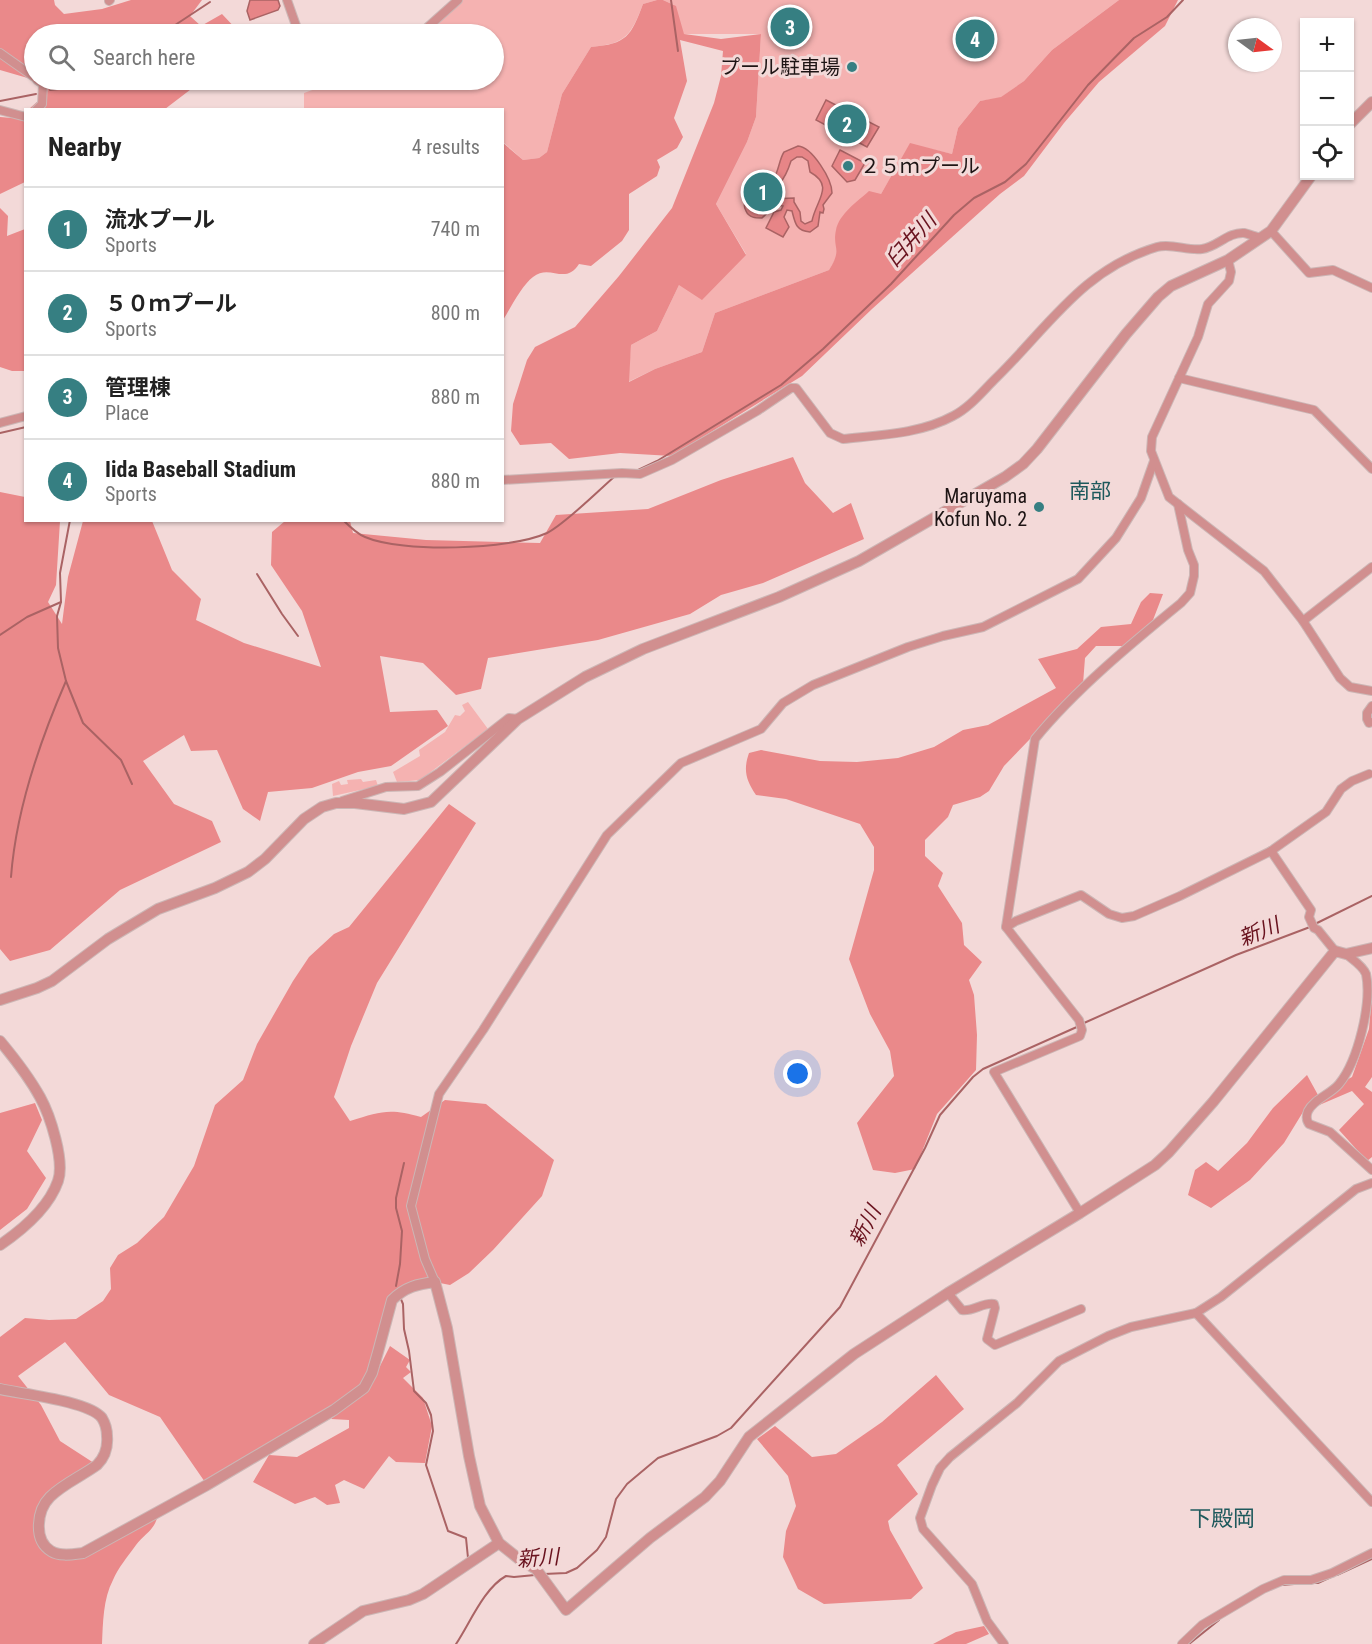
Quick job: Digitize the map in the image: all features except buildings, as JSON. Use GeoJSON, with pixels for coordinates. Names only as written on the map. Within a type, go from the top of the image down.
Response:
{"type":"FeatureCollection","features":[{"type":"Feature","properties":{"kind":"street"},"geometry":{"type":"LineString","coordinates":[[287,0],[295,24]]}},
{"type":"Feature","properties":{"kind":"street"},"geometry":{"type":"LineString","coordinates":[[431,24],[458,0]]}},
{"type":"Feature","properties":{"kind":"street"},"geometry":{"type":"LineString","coordinates":[[0,53],[24,70]]}},
{"type":"Feature","properties":{"kind":"street"},"geometry":{"type":"LineString","coordinates":[[38,108],[42,104],[43,90]]}},
{"type":"Feature","properties":{"kind":"street"},"geometry":{"type":"LineString","coordinates":[[1354,120],[1372,102]]}},
{"type":"Feature","properties":{"kind":"street"},"geometry":{"type":"LineString","coordinates":[[0,110],[24,116]]}},
{"type":"Feature","properties":{"kind":"street"},"geometry":{"type":"LineString","coordinates":[[336,803],[404,809],[431,802],[518,719],[585,677],[643,649],[779,597],[859,561],[1005,477],[1037,449],[1126,334],[1158,297],[1171,286],[1228,260],[1271,231],[1308,180]]}},
{"type":"Feature","properties":{"kind":"street"},"geometry":{"type":"LineString","coordinates":[[1271,231],[1309,273],[1333,270],[1372,288]]}},
{"type":"Feature","properties":{"kind":"street"},"geometry":{"type":"LineString","coordinates":[[504,480],[640,474],[672,460],[757,411],[791,388],[796,388],[830,433],[843,439],[896,434],[930,425],[954,416],[966,408],[1017,358],[1065,303],[1088,282],[1109,268],[1156,247],[1168,245],[1191,250],[1205,249],[1232,234],[1244,233],[1261,238]]}},
{"type":"Feature","properties":{"kind":"street"},"geometry":{"type":"LineString","coordinates":[[1228,260],[1231,272],[1229,281],[1208,304],[1204,322],[1152,437],[1151,451],[1154,460],[1169,497],[1264,571],[1303,621],[1340,678],[1350,687],[1372,691]]}},
{"type":"Feature","properties":{"kind":"street"},"geometry":{"type":"LineString","coordinates":[[1179,378],[1314,410],[1372,469]]}},
{"type":"Feature","properties":{"kind":"street"},"geometry":{"type":"LineString","coordinates":[[0,423],[24,417]]}},
{"type":"Feature","properties":{"kind":"street"},"geometry":{"type":"LineString","coordinates":[[1154,460],[1141,498],[1116,538],[1078,579],[983,627],[908,646],[813,685],[783,703],[761,729],[681,763],[607,835],[483,1030],[439,1094],[411,1206],[447,1328],[480,1506],[499,1543],[536,1569],[566,1610],[650,1538],[705,1497],[720,1481],[749,1437],[854,1354],[1155,1165],[1213,1102],[1340,952],[1372,948]]}},
{"type":"Feature","properties":{"kind":"street"},"geometry":{"type":"LineString","coordinates":[[1080,1213],[994,1072],[1080,1036],[1082,1030],[1079,1020],[1006,927],[1035,739],[1074,698],[1190,593],[1194,565],[1188,550],[1178,504]]}},
{"type":"Feature","properties":{"kind":"street"},"geometry":{"type":"LineString","coordinates":[[1303,621],[1372,567]]}},
{"type":"Feature","properties":{"kind":"street"},"geometry":{"type":"LineString","coordinates":[[1372,706],[1367,713],[1369,723],[1372,722]]}},
{"type":"Feature","properties":{"kind":"street"},"geometry":{"type":"LineString","coordinates":[[0,1000],[52,981],[108,939],[158,909],[215,888],[248,872],[265,859],[310,813],[386,787],[418,786],[440,772],[509,718],[518,719]]}},
{"type":"Feature","properties":{"kind":"street"},"geometry":{"type":"LineString","coordinates":[[1006,927],[1082,895],[1109,914],[1122,918],[1134,916],[1180,896],[1271,850],[1326,812],[1341,789],[1371,772]]}},
{"type":"Feature","properties":{"kind":"street"},"geometry":{"type":"LineString","coordinates":[[1271,850],[1311,910],[1309,917],[1312,924],[1340,952],[1366,973],[1369,992],[1366,1020],[1352,1065],[1338,1086],[1307,1112],[1306,1119],[1309,1124],[1330,1132],[1372,1170]]}},
{"type":"Feature","properties":{"kind":"street"},"geometry":{"type":"LineString","coordinates":[[0,1041],[20,1066],[41,1099],[56,1142],[60,1165],[58,1181],[35,1216],[28,1225],[0,1245]]}},
{"type":"Feature","properties":{"kind":"street"},"geometry":{"type":"LineString","coordinates":[[1004,1644],[987,1621],[972,1584],[923,1529],[920,1518],[940,1468],[950,1457],[1017,1403],[1059,1361],[1131,1327],[1196,1313],[1221,1297],[1356,1189],[1372,1183]]}},
{"type":"Feature","properties":{"kind":"street"},"geometry":{"type":"LineString","coordinates":[[0,1389],[88,1408],[101,1417],[107,1431],[108,1445],[102,1459],[97,1465],[50,1498],[41,1510],[39,1525],[43,1541],[51,1551],[67,1555],[84,1553],[207,1485],[353,1397],[364,1388],[372,1373],[392,1300],[401,1291],[418,1284],[435,1282]]}},
{"type":"Feature","properties":{"kind":"street"},"geometry":{"type":"LineString","coordinates":[[948,1293],[962,1310],[968,1311],[990,1303],[994,1304],[987,1339],[995,1345],[1081,1309]]}},
{"type":"Feature","properties":{"kind":"street"},"geometry":{"type":"LineString","coordinates":[[1196,1313],[1372,1502]]}},
{"type":"Feature","properties":{"kind":"street"},"geometry":{"type":"LineString","coordinates":[[314,1644],[363,1611],[409,1600],[423,1594],[499,1543]]}},
{"type":"Feature","properties":{"kind":"street"},"geometry":{"type":"LineString","coordinates":[[1182,1644],[1202,1625],[1263,1588],[1284,1580],[1311,1580],[1332,1573],[1372,1553]]}},
{"type":"Feature","properties":{"kind":"shaded area"},"geometry":{"type":"Polygon","coordinates":[[[0,0],[54,0],[55,5],[64,14],[102,9],[131,0],[202,0],[190,16],[199,24],[24,24],[24,77],[0,70],[0,0]]]}},
{"type":"Feature","properties":{"kind":"shaded area"},"geometry":{"type":"Polygon","coordinates":[[[250,0],[278,0],[280,6],[278,10],[250,20],[247,11],[250,0]]]}},
{"type":"Feature","properties":{"kind":"shaded area"},"geometry":{"type":"Polygon","coordinates":[[[463,0],[657,0],[643,4],[635,23],[626,36],[603,46],[591,47],[562,94],[547,152],[539,158],[523,160],[504,143],[504,108],[304,108],[304,93],[312,90],[504,90],[504,24],[437,24],[463,0]]]}},
{"type":"Feature","properties":{"kind":"shaded area"},"geometry":{"type":"Polygon","coordinates":[[[663,0],[1119,0],[1052,50],[1024,81],[1000,98],[980,101],[958,128],[952,154],[910,144],[881,194],[836,230],[837,257],[829,270],[715,313],[702,352],[655,369],[628,382],[631,345],[657,331],[679,285],[746,254],[716,204],[747,142],[756,117],[761,34],[683,34],[674,5],[663,0]]]}},
{"type":"Feature","properties":{"kind":"shaded area"},"geometry":{"type":"Polygon","coordinates":[[[663,0],[676,6],[684,34],[721,39],[761,34],[756,117],[747,142],[716,204],[746,255],[702,300],[679,285],[657,331],[631,345],[629,382],[655,369],[702,352],[715,313],[829,270],[836,253],[836,230],[841,219],[869,191],[881,194],[910,143],[952,154],[958,128],[980,101],[1001,97],[1024,81],[1052,50],[1119,0],[1178,0],[1165,26],[1099,82],[1024,176],[1000,194],[872,309],[802,376],[672,456],[620,453],[569,459],[551,443],[520,445],[511,431],[513,404],[527,360],[535,347],[575,327],[619,276],[672,208],[714,103],[721,76],[723,51],[680,40],[687,81],[674,118],[683,137],[677,148],[657,160],[660,167],[657,176],[629,194],[629,230],[622,241],[591,266],[579,264],[574,270],[563,274],[539,273],[521,291],[504,318],[504,144],[523,160],[539,158],[547,152],[562,94],[591,47],[620,41],[631,31],[643,4],[663,0]]]}},
{"type":"Feature","properties":{"kind":"shaded area"},"geometry":{"type":"Polygon","coordinates":[[[222,14],[231,24],[204,24],[222,14]]]}},
{"type":"Feature","properties":{"kind":"shaded area"},"geometry":{"type":"Polygon","coordinates":[[[39,90],[190,90],[166,108],[30,108],[38,101],[39,90]]]}},
{"type":"Feature","properties":{"kind":"shaded area"},"geometry":{"type":"Polygon","coordinates":[[[826,100],[879,127],[867,147],[816,120],[826,100]]]}},
{"type":"Feature","properties":{"kind":"shaded area"},"geometry":{"type":"Polygon","coordinates":[[[24,112],[24,182],[0,194],[0,117],[12,118],[24,112]]]}},
{"type":"Feature","properties":{"kind":"shaded area"},"geometry":{"type":"Polygon","coordinates":[[[798,146],[809,152],[825,172],[832,193],[823,205],[823,213],[820,212],[818,226],[810,232],[799,228],[792,211],[787,210],[784,217],[789,227],[783,237],[766,228],[774,212],[781,210],[783,206],[774,207],[760,218],[749,215],[744,205],[749,196],[774,178],[784,152],[798,146]],[[802,157],[791,161],[781,182],[754,202],[753,210],[760,211],[776,200],[794,198],[801,221],[805,224],[812,221],[823,188],[817,177],[810,172],[808,161],[802,157]]]}},
{"type":"Feature","properties":{"kind":"shaded area","name":"２５ｍプール"},"geometry":{"type":"Polygon","coordinates":[[[840,150],[865,163],[855,180],[847,182],[832,166],[840,150]]]}},
{"type":"Feature","properties":{"kind":"shaded area"},"geometry":{"type":"Polygon","coordinates":[[[0,208],[8,216],[7,236],[24,229],[24,371],[12,371],[0,367],[0,208]]]}},
{"type":"Feature","properties":{"kind":"shaded area"},"geometry":{"type":"Polygon","coordinates":[[[793,457],[805,483],[833,513],[851,503],[864,539],[763,583],[721,595],[690,614],[598,640],[488,658],[481,689],[456,695],[423,663],[380,656],[390,712],[437,710],[448,726],[391,766],[358,772],[312,788],[268,792],[260,821],[243,809],[217,750],[191,751],[184,735],[143,761],[174,804],[212,821],[221,842],[120,890],[50,950],[10,961],[0,949],[0,492],[24,497],[24,522],[60,522],[56,585],[48,602],[62,624],[68,577],[83,522],[152,522],[172,570],[201,599],[196,620],[244,643],[321,667],[302,611],[271,565],[272,532],[284,522],[350,522],[353,533],[426,540],[540,543],[556,515],[648,509],[721,480],[793,457]]]}},
{"type":"Feature","properties":{"kind":"shaded area"},"geometry":{"type":"Polygon","coordinates":[[[1150,593],[1163,594],[1153,620],[1124,646],[1096,646],[1085,658],[1083,684],[1004,766],[989,791],[980,797],[953,805],[948,817],[925,840],[925,856],[943,873],[938,886],[962,923],[964,945],[982,962],[969,980],[974,995],[977,1035],[976,1070],[937,1114],[915,1169],[895,1173],[873,1170],[857,1123],[894,1076],[890,1051],[870,1014],[849,959],[874,870],[874,847],[860,824],[786,799],[756,795],[746,775],[749,753],[761,750],[820,761],[857,762],[898,758],[934,747],[963,730],[988,725],[1056,688],[1038,659],[1077,649],[1101,627],[1131,624],[1141,602],[1150,593]]]}},
{"type":"Feature","properties":{"kind":"shaded area"},"geometry":{"type":"Polygon","coordinates":[[[468,702],[488,729],[420,780],[397,782],[393,772],[420,756],[419,750],[445,732],[455,715],[460,716],[465,711],[462,705],[468,702]]]}},
{"type":"Feature","properties":{"kind":"shaded area"},"geometry":{"type":"Polygon","coordinates":[[[361,779],[363,782],[376,780],[378,786],[333,796],[332,784],[339,781],[341,785],[348,784],[347,780],[361,779]]]}},
{"type":"Feature","properties":{"kind":"shaded area"},"geometry":{"type":"Polygon","coordinates":[[[449,804],[476,823],[377,983],[351,1046],[334,1097],[350,1121],[386,1112],[401,1112],[421,1117],[445,1100],[486,1104],[554,1160],[542,1196],[469,1273],[450,1285],[435,1282],[401,1291],[364,1388],[207,1485],[160,1417],[109,1395],[65,1342],[18,1376],[41,1405],[60,1441],[97,1465],[41,1510],[43,1541],[67,1555],[158,1512],[153,1527],[123,1562],[110,1587],[104,1611],[102,1644],[0,1644],[0,1337],[25,1318],[76,1319],[103,1301],[111,1289],[110,1268],[118,1255],[137,1243],[164,1217],[194,1166],[215,1105],[243,1080],[257,1044],[309,957],[334,934],[349,927],[449,804]]]}},
{"type":"Feature","properties":{"kind":"shaded area"},"geometry":{"type":"Polygon","coordinates":[[[1372,994],[1372,1077],[1365,1087],[1372,1092],[1372,1157],[1367,1161],[1339,1130],[1364,1104],[1352,1091],[1303,1112],[1284,1143],[1250,1180],[1211,1208],[1188,1195],[1195,1170],[1206,1162],[1218,1171],[1247,1143],[1273,1108],[1307,1075],[1318,1095],[1352,1077],[1369,1029],[1372,994]]]}},
{"type":"Feature","properties":{"kind":"shaded area"},"geometry":{"type":"Polygon","coordinates":[[[35,1103],[42,1120],[27,1151],[46,1178],[27,1209],[0,1230],[0,1113],[35,1103]]]}},
{"type":"Feature","properties":{"kind":"shaded area"},"geometry":{"type":"Polygon","coordinates":[[[390,1346],[410,1360],[406,1367],[411,1372],[403,1378],[423,1398],[432,1426],[425,1463],[396,1462],[389,1456],[364,1489],[344,1480],[335,1485],[340,1503],[327,1505],[315,1497],[295,1504],[253,1482],[269,1455],[297,1457],[349,1428],[349,1420],[331,1419],[368,1390],[390,1346]]]}},
{"type":"Feature","properties":{"kind":"shaded area"},"geometry":{"type":"Polygon","coordinates":[[[936,1375],[964,1409],[897,1465],[918,1494],[888,1521],[890,1530],[923,1588],[911,1599],[824,1604],[798,1589],[783,1557],[786,1531],[796,1506],[788,1476],[757,1439],[775,1426],[812,1457],[836,1454],[882,1422],[936,1375]]]}},
{"type":"Feature","properties":{"kind":"shaded area"},"geometry":{"type":"Polygon","coordinates":[[[984,1626],[989,1634],[966,1644],[933,1644],[956,1632],[984,1626]]]}},
{"type":"Feature","properties":{"kind":"waterway"},"geometry":{"type":"LineString","coordinates":[[671,0],[678,51]]}},
{"type":"Feature","properties":{"kind":"waterway","name":"臼井川"},"geometry":{"type":"LineString","coordinates":[[636,471],[657,461],[781,385],[823,349],[891,284],[954,215],[974,198],[1005,182],[1026,164],[1088,85],[1134,38],[1167,17],[1183,0]]}},
{"type":"Feature","properties":{"kind":"waterway"},"geometry":{"type":"LineString","coordinates":[[177,24],[210,2]]}},
{"type":"Feature","properties":{"kind":"waterway"},"geometry":{"type":"LineString","coordinates":[[0,101],[36,94]]}},
{"type":"Feature","properties":{"kind":"waterway","name":"臼井川"},"geometry":{"type":"LineString","coordinates":[[0,433],[24,427]]}},
{"type":"Feature","properties":{"kind":"waterway","name":"臼井川"},"geometry":{"type":"LineString","coordinates":[[345,522],[365,537],[404,546],[456,547],[508,543],[530,539],[554,529],[614,477]]}},
{"type":"Feature","properties":{"kind":"waterway"},"geometry":{"type":"LineString","coordinates":[[70,522],[60,573],[61,602],[57,616],[58,648],[66,681],[83,723],[121,760],[132,784]]}},
{"type":"Feature","properties":{"kind":"waterway"},"geometry":{"type":"LineString","coordinates":[[257,574],[298,636]]}},
{"type":"Feature","properties":{"kind":"waterway"},"geometry":{"type":"LineString","coordinates":[[0,635],[27,617],[61,602]]}},
{"type":"Feature","properties":{"kind":"waterway"},"geometry":{"type":"LineString","coordinates":[[11,877],[18,827],[30,777],[66,681]]}},
{"type":"Feature","properties":{"kind":"waterway","name":"新川"},"geometry":{"type":"LineString","coordinates":[[1315,924],[1372,896]]}},
{"type":"Feature","properties":{"kind":"waterway","name":"新川"},"geometry":{"type":"LineString","coordinates":[[1084,1023],[1236,955],[1310,927]]}},
{"type":"Feature","properties":{"kind":"waterway","name":"新川"},"geometry":{"type":"LineString","coordinates":[[544,1574],[566,1573],[577,1568],[597,1550],[606,1537],[616,1499],[627,1484],[658,1458],[717,1436],[731,1428],[840,1307],[925,1148],[940,1115],[973,1077],[983,1069],[1079,1026]]}},
{"type":"Feature","properties":{"kind":"waterway"},"geometry":{"type":"LineString","coordinates":[[396,1286],[402,1231],[396,1198],[404,1163]]}},
{"type":"Feature","properties":{"kind":"waterway"},"geometry":{"type":"LineString","coordinates":[[400,1297],[403,1304],[404,1329],[414,1391],[426,1403],[431,1415],[433,1431],[426,1465],[448,1531],[466,1538],[468,1558]]}},
{"type":"Feature","properties":{"kind":"waterway"},"geometry":{"type":"LineString","coordinates":[[1337,1575],[1372,1559]]}},
{"type":"Feature","properties":{"kind":"waterway","name":"新川"},"geometry":{"type":"LineString","coordinates":[[456,1644],[484,1597],[498,1582],[506,1576],[535,1575]]}},
{"type":"Feature","properties":{"kind":"waterway"},"geometry":{"type":"LineString","coordinates":[[1311,1583],[1318,1583],[1331,1577]]}},
{"type":"Feature","properties":{"kind":"waterway"},"geometry":{"type":"LineString","coordinates":[[1281,1585],[1294,1584]]}},
{"type":"Feature","properties":{"kind":"waterway"},"geometry":{"type":"LineString","coordinates":[[1189,1644],[1219,1620]]}},
{"type":"Feature","properties":{"kind":"place","name":"管理棟"},"geometry":{"type":"Point","coordinates":[790,27]}},
{"type":"Feature","properties":{"kind":"place","name":"Iida Baseball Stadium"},"geometry":{"type":"Point","coordinates":[975,39]}},
{"type":"Feature","properties":{"kind":"place","name":"プール駐車場"},"geometry":{"type":"Point","coordinates":[852,67]}},
{"type":"Feature","properties":{"kind":"place","name":"５０ｍプール"},"geometry":{"type":"Point","coordinates":[847,124]}},
{"type":"Feature","properties":{"kind":"place","name":"２５ｍプール"},"geometry":{"type":"Point","coordinates":[848,166]}},
{"type":"Feature","properties":{"kind":"place","name":"流水プール"},"geometry":{"type":"Point","coordinates":[763,192]}},
{"type":"Feature","properties":{"kind":"place","name":"Maruyama Kofun No. 2"},"geometry":{"type":"Point","coordinates":[1039,507]}},
{"type":"Feature","properties":{"kind":"district","name":"南部"},"geometry":{"type":"Point","coordinates":[1090,491]}},
{"type":"Feature","properties":{"kind":"district","name":"下殿岡"},"geometry":{"type":"Point","coordinates":[1222,1518]}}]}
